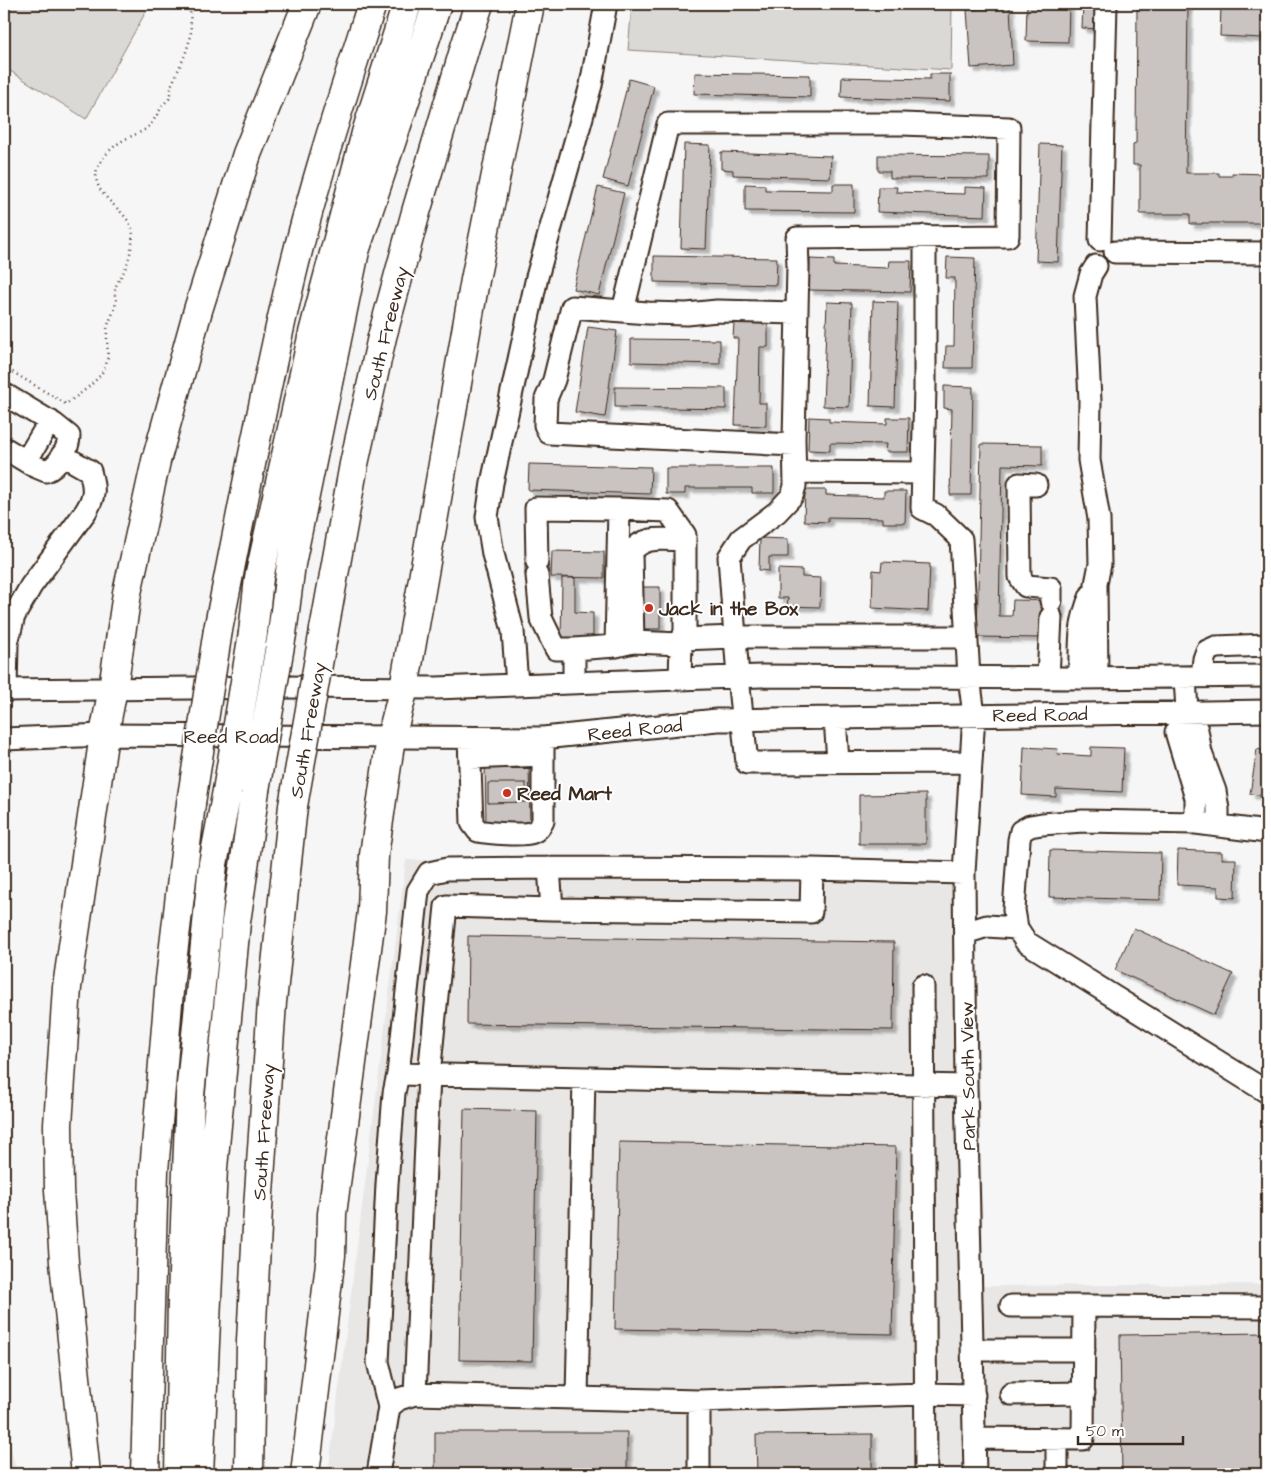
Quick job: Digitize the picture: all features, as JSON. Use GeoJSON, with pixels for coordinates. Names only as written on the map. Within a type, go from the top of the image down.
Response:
{"type":"FeatureCollection","features":[{"type":"Feature","properties":{"kind":"highway"},"geometry":{"type":"LineString","coordinates":[[86,1474],[64,1262],[59,1190],[58,1125],[67,987],[104,735],[127,593],[154,470],[196,320],[247,154],[307,4]]}},
{"type":"Feature","properties":{"kind":"highway"},"geometry":{"type":"LineString","coordinates":[[145,1474],[154,1171],[170,979],[191,803],[218,630],[290,281],[329,142],[372,4]]}},
{"type":"Feature","properties":{"kind":"highway"},"geometry":{"type":"LineString","coordinates":[[179,1474],[182,1298],[190,1095],[213,864],[253,633],[259,578],[313,333],[366,133],[407,4]]}},
{"type":"Feature","properties":{"kind":"highway"},"geometry":{"type":"LineString","coordinates":[[199,1474],[213,1168],[236,922],[255,790],[282,634],[291,564],[355,251],[437,4]]}},
{"type":"Feature","properties":{"kind":"highway","name":"South Freeway"},"geometry":{"type":"LineString","coordinates":[[249,1474],[251,1340],[272,1002],[293,806],[354,464],[382,337],[464,47],[479,4]]}},
{"type":"Feature","properties":{"kind":"highway"},"geometry":{"type":"LineString","coordinates":[[305,1474],[331,1256],[332,1214],[372,911],[374,855],[391,737],[404,688],[475,280],[530,4]]}},
{"type":"Feature","properties":{"kind":"street"},"geometry":{"type":"LineString","coordinates":[[517,685],[513,631],[493,554],[486,516],[537,276],[591,85],[606,4]]}},
{"type":"Feature","properties":{"kind":"street"},"geometry":{"type":"LineString","coordinates":[[1106,4],[1108,246]]}},
{"type":"Feature","properties":{"kind":"street"},"geometry":{"type":"LineString","coordinates":[[624,311],[668,124],[893,124],[1009,128],[1008,236],[797,238],[795,486],[792,496],[777,512],[741,540],[729,557],[738,677],[747,762],[971,762]]}},
{"type":"Feature","properties":{"kind":"street"},"geometry":{"type":"LineString","coordinates":[[795,472],[923,473],[926,388],[925,236]]}},
{"type":"Feature","properties":{"kind":"street"},"geometry":{"type":"LineString","coordinates":[[1089,677],[1096,584],[1100,564],[1099,519],[1089,460],[1090,401],[1085,296],[1091,274],[1096,266],[1090,260],[1088,251],[1092,243],[1108,246],[1267,253]]}},
{"type":"Feature","properties":{"kind":"street"},"geometry":{"type":"LineString","coordinates":[[794,445],[549,433],[545,425],[546,399],[554,380],[572,307],[687,314],[716,311],[797,313]]}},
{"type":"Feature","properties":{"kind":"street"},"geometry":{"type":"LineString","coordinates":[[4,394],[50,421],[69,436],[69,443],[62,455],[52,469],[46,471],[4,448]]}},
{"type":"Feature","properties":{"kind":"street"},"geometry":{"type":"LineString","coordinates":[[26,461],[50,421]]}},
{"type":"Feature","properties":{"kind":"street"},"geometry":{"type":"LineString","coordinates":[[5,690],[7,643],[14,616],[31,586],[86,512],[93,499],[94,486],[90,471],[62,455]]}},
{"type":"Feature","properties":{"kind":"street","name":"Park South View"},"geometry":{"type":"LineString","coordinates":[[923,473],[922,508],[936,515],[961,539],[969,677],[974,715],[964,873],[966,1086],[975,1474]]}},
{"type":"Feature","properties":{"kind":"street"},"geometry":{"type":"LineString","coordinates":[[1036,485],[1019,484],[1020,577],[1026,586],[1051,588],[1048,678]]}},
{"type":"Feature","properties":{"kind":"street"},"geometry":{"type":"LineString","coordinates":[[680,679],[681,641],[684,631],[685,535],[668,511],[619,508],[536,508],[537,569],[541,618],[556,649],[574,649],[625,644],[681,641],[735,637],[967,637]]}},
{"type":"Feature","properties":{"kind":"street"},"geometry":{"type":"LineString","coordinates":[[619,508],[625,644]]}},
{"type":"Feature","properties":{"kind":"street"},"geometry":{"type":"LineString","coordinates":[[625,644],[631,553],[644,540],[685,540]]}},
{"type":"Feature","properties":{"kind":"street"},"geometry":{"type":"LineString","coordinates":[[1196,823],[1196,798],[1176,732],[1187,711],[1194,676],[1207,651],[1216,647],[1267,645]]}},
{"type":"Feature","properties":{"kind":"street"},"geometry":{"type":"LineString","coordinates":[[574,649],[574,683]]}},
{"type":"Feature","properties":{"kind":"street","name":"Reed Road"},"geometry":{"type":"LineString","coordinates":[[5,690],[281,687],[404,688],[738,677],[1048,678],[1267,676]]}},
{"type":"Feature","properties":{"kind":"street","name":"Reed Road"},"geometry":{"type":"LineString","coordinates":[[4,738],[104,735],[391,737],[470,748],[544,747],[717,720],[1267,710]]}},
{"type":"Feature","properties":{"kind":"street"},"geometry":{"type":"LineString","coordinates":[[1187,711],[1197,730],[1201,753],[1215,791],[1218,826]]}},
{"type":"Feature","properties":{"kind":"street"},"geometry":{"type":"LineString","coordinates":[[835,718],[838,762]]}},
{"type":"Feature","properties":{"kind":"street"},"geometry":{"type":"LineString","coordinates":[[470,748],[472,823],[478,831],[486,833],[531,833],[538,829],[543,821],[544,747]]}},
{"type":"Feature","properties":{"kind":"street"},"geometry":{"type":"LineString","coordinates":[[1267,832],[1196,823],[1083,821],[1030,826],[1021,831],[1019,840],[1014,910],[1019,934],[1026,942],[1267,1092]]}},
{"type":"Feature","properties":{"kind":"street"},"geometry":{"type":"LineString","coordinates":[[378,1474],[388,1406],[378,1362],[387,1184],[394,1093],[398,1074],[418,891],[429,873],[447,869],[549,868],[812,869],[964,873]]}},
{"type":"Feature","properties":{"kind":"street"},"geometry":{"type":"LineString","coordinates":[[549,868],[552,909]]}},
{"type":"Feature","properties":{"kind":"street"},"geometry":{"type":"LineString","coordinates":[[416,1394],[429,1075],[446,906],[811,912],[812,869]]}},
{"type":"Feature","properties":{"kind":"street"},"geometry":{"type":"LineString","coordinates":[[965,933],[988,926],[1017,928]]}},
{"type":"Feature","properties":{"kind":"street"},"geometry":{"type":"LineString","coordinates":[[923,986],[924,1394],[926,1474]]}},
{"type":"Feature","properties":{"kind":"street"},"geometry":{"type":"LineString","coordinates":[[398,1074],[966,1086]]}},
{"type":"Feature","properties":{"kind":"street"},"geometry":{"type":"LineString","coordinates":[[577,1397],[584,1078]]}},
{"type":"Feature","properties":{"kind":"street"},"geometry":{"type":"LineString","coordinates":[[1011,1306],[1267,1307]]}},
{"type":"Feature","properties":{"kind":"street"},"geometry":{"type":"LineString","coordinates":[[974,1438],[1084,1439],[1084,1306]]}},
{"type":"Feature","properties":{"kind":"street"},"geometry":{"type":"LineString","coordinates":[[973,1350],[1084,1350]]}},
{"type":"Feature","properties":{"kind":"street"},"geometry":{"type":"LineString","coordinates":[[1011,1394],[1084,1393]]}},
{"type":"Feature","properties":{"kind":"street"},"geometry":{"type":"LineString","coordinates":[[388,1406],[399,1399],[416,1394],[699,1401],[924,1394],[974,1395]]}},
{"type":"Feature","properties":{"kind":"street"},"geometry":{"type":"LineString","coordinates":[[699,1401],[699,1474]]}},
{"type":"Feature","properties":{"kind":"street"},"geometry":{"type":"LineString","coordinates":[[1057,1439],[1057,1474]]}},
{"type":"Feature","properties":{"kind":"path"},"geometry":{"type":"LineString","coordinates":[[4,367],[66,404],[103,372],[109,355],[107,327],[116,302],[114,292],[117,282],[127,265],[133,230],[127,220],[100,189],[96,179],[97,170],[101,160],[108,152],[122,140],[137,134],[147,127],[163,104],[169,99],[172,84],[191,36],[190,4]]}},
{"type":"Feature","properties":{"kind":"shaded area"},"geometry":{"type":"Polygon","coordinates":[[[4,4],[141,4],[148,8],[86,119],[4,67],[4,4]]]}},
{"type":"Feature","properties":{"kind":"shaded area"},"geometry":{"type":"Polygon","coordinates":[[[632,4],[952,4],[951,70],[628,50],[632,4]]]}},
{"type":"Feature","properties":{"kind":"shaded area"},"geometry":{"type":"Polygon","coordinates":[[[4,776],[12,776],[4,895],[4,776]]]}},
{"type":"Feature","properties":{"kind":"shaded area"},"geometry":{"type":"Polygon","coordinates":[[[854,858],[948,863],[977,951],[984,1286],[1267,1284],[1267,1474],[328,1474],[406,860],[854,858]]]}},
{"type":"Feature","properties":{"kind":"shaded area"},"geometry":{"type":"Polygon","coordinates":[[[4,1418],[17,1474],[4,1474],[4,1418]]]}},
{"type":"Feature","properties":{"kind":"building"},"geometry":{"type":"Polygon","coordinates":[[[1027,4],[1069,4],[1068,42],[1026,41],[1027,4]]]}},
{"type":"Feature","properties":{"kind":"building"},"geometry":{"type":"Polygon","coordinates":[[[1083,4],[1098,4],[1097,29],[1082,28],[1083,4]]]}},
{"type":"Feature","properties":{"kind":"building"},"geometry":{"type":"Polygon","coordinates":[[[1137,4],[1188,4],[1186,173],[1219,173],[1219,176],[1232,176],[1232,173],[1267,174],[1267,223],[1190,224],[1190,214],[1140,214],[1140,165],[1133,165],[1133,144],[1136,143],[1137,4]]]}},
{"type":"Feature","properties":{"kind":"building"},"geometry":{"type":"Polygon","coordinates":[[[1221,4],[1264,4],[1263,38],[1220,36],[1221,4]]]}},
{"type":"Feature","properties":{"kind":"building"},"geometry":{"type":"Polygon","coordinates":[[[1010,7],[1013,65],[971,68],[967,10],[1010,7]]]}},
{"type":"Feature","properties":{"kind":"building"},"geometry":{"type":"Polygon","coordinates":[[[695,73],[810,75],[810,97],[694,94],[695,73]]]}},
{"type":"Feature","properties":{"kind":"building"},"geometry":{"type":"Polygon","coordinates":[[[930,74],[950,74],[950,101],[841,97],[842,77],[930,79],[930,74]]]}},
{"type":"Feature","properties":{"kind":"building"},"geometry":{"type":"Polygon","coordinates":[[[629,79],[654,86],[628,186],[603,179],[629,79]]]}},
{"type":"Feature","properties":{"kind":"building"},"geometry":{"type":"Polygon","coordinates":[[[684,144],[710,145],[706,249],[681,248],[684,144]]]}},
{"type":"Feature","properties":{"kind":"building"},"geometry":{"type":"Polygon","coordinates":[[[1040,144],[1062,145],[1058,262],[1036,261],[1040,144]]]}},
{"type":"Feature","properties":{"kind":"building"},"geometry":{"type":"Polygon","coordinates":[[[721,152],[831,156],[830,178],[733,175],[733,170],[721,169],[721,152]]]}},
{"type":"Feature","properties":{"kind":"building"},"geometry":{"type":"Polygon","coordinates":[[[878,155],[989,156],[989,179],[890,178],[890,171],[878,171],[878,155]]]}},
{"type":"Feature","properties":{"kind":"building"},"geometry":{"type":"Polygon","coordinates":[[[745,184],[765,185],[765,190],[833,191],[833,184],[854,184],[854,212],[745,211],[745,184]]]}},
{"type":"Feature","properties":{"kind":"building"},"geometry":{"type":"Polygon","coordinates":[[[598,187],[624,193],[599,295],[573,289],[598,187]]]}},
{"type":"Feature","properties":{"kind":"building"},"geometry":{"type":"Polygon","coordinates":[[[878,187],[897,187],[896,192],[965,194],[965,187],[986,188],[985,216],[877,212],[878,187]]]}},
{"type":"Feature","properties":{"kind":"building"},"geometry":{"type":"Polygon","coordinates":[[[654,256],[777,258],[776,285],[654,282],[654,256]]]}},
{"type":"Feature","properties":{"kind":"building"},"geometry":{"type":"Polygon","coordinates":[[[947,257],[975,258],[972,368],[945,368],[946,346],[954,346],[955,278],[946,278],[947,257]]]}},
{"type":"Feature","properties":{"kind":"building"},"geometry":{"type":"Polygon","coordinates":[[[810,259],[834,260],[834,266],[888,268],[889,261],[911,261],[910,292],[809,290],[810,259]]]}},
{"type":"Feature","properties":{"kind":"building"},"geometry":{"type":"Polygon","coordinates":[[[873,301],[898,302],[895,407],[870,406],[873,301]]]}},
{"type":"Feature","properties":{"kind":"building"},"geometry":{"type":"Polygon","coordinates":[[[827,302],[852,303],[849,407],[823,406],[827,302]]]}},
{"type":"Feature","properties":{"kind":"building"},"geometry":{"type":"Polygon","coordinates":[[[734,323],[768,324],[768,347],[760,347],[759,403],[766,403],[766,426],[735,425],[738,338],[733,338],[734,323]]]}},
{"type":"Feature","properties":{"kind":"building"},"geometry":{"type":"Polygon","coordinates":[[[588,327],[617,331],[605,417],[575,412],[588,327]]]}},
{"type":"Feature","properties":{"kind":"building"},"geometry":{"type":"Polygon","coordinates":[[[631,339],[720,340],[720,364],[631,362],[631,339]]]}},
{"type":"Feature","properties":{"kind":"building"},"geometry":{"type":"Polygon","coordinates":[[[944,386],[973,387],[971,495],[950,495],[952,409],[944,408],[944,386]]]}},
{"type":"Feature","properties":{"kind":"building"},"geometry":{"type":"Polygon","coordinates":[[[615,387],[726,388],[726,409],[615,407],[615,387]]]}},
{"type":"Feature","properties":{"kind":"building"},"geometry":{"type":"Polygon","coordinates":[[[809,417],[829,418],[829,422],[887,424],[887,418],[909,418],[908,452],[885,452],[886,444],[830,443],[830,451],[808,450],[809,417]]]}},
{"type":"Feature","properties":{"kind":"building"},"geometry":{"type":"Polygon","coordinates":[[[981,444],[1042,445],[1042,466],[1002,465],[999,616],[1012,616],[1013,600],[1061,601],[1061,617],[1040,616],[1040,638],[977,637],[981,444]]]}},
{"type":"Feature","properties":{"kind":"building"},"geometry":{"type":"Polygon","coordinates":[[[529,464],[651,467],[650,494],[528,490],[529,464]]]}},
{"type":"Feature","properties":{"kind":"building"},"geometry":{"type":"Polygon","coordinates":[[[666,468],[774,468],[774,493],[752,493],[752,488],[685,488],[685,494],[666,494],[666,468]]]}},
{"type":"Feature","properties":{"kind":"building"},"geometry":{"type":"Polygon","coordinates":[[[805,490],[826,490],[826,495],[884,497],[884,491],[906,491],[905,523],[883,523],[883,518],[828,517],[828,522],[804,521],[805,490]]]}},
{"type":"Feature","properties":{"kind":"building"},"geometry":{"type":"Polygon","coordinates":[[[760,538],[788,539],[788,557],[769,557],[769,571],[759,570],[760,538]]]}},
{"type":"Feature","properties":{"kind":"building"},"geometry":{"type":"Polygon","coordinates":[[[552,551],[604,552],[604,578],[551,577],[552,551]]]}},
{"type":"Feature","properties":{"kind":"building"},"geometry":{"type":"Polygon","coordinates":[[[525,562],[549,562],[549,575],[525,575],[525,562]]]}},
{"type":"Feature","properties":{"kind":"building"},"geometry":{"type":"Polygon","coordinates":[[[882,562],[930,564],[928,611],[872,608],[873,570],[881,571],[882,562]]]}},
{"type":"Feature","properties":{"kind":"building"},"geometry":{"type":"Polygon","coordinates":[[[778,569],[802,570],[802,577],[821,578],[820,607],[787,606],[788,598],[778,598],[778,569]]]}},
{"type":"Feature","properties":{"kind":"building"},"geometry":{"type":"Polygon","coordinates":[[[562,578],[575,578],[575,612],[593,613],[593,644],[561,644],[562,578]]]}},
{"type":"Feature","properties":{"kind":"building","name":"Jack in the Box"},"geometry":{"type":"Polygon","coordinates":[[[638,587],[660,587],[660,629],[637,629],[638,587]]]}},
{"type":"Feature","properties":{"kind":"building"},"geometry":{"type":"Polygon","coordinates":[[[1024,747],[1058,749],[1057,754],[1091,756],[1091,747],[1124,748],[1122,792],[1056,789],[1056,797],[1022,795],[1024,747]]]}},
{"type":"Feature","properties":{"kind":"building"},"geometry":{"type":"Polygon","coordinates":[[[1257,749],[1267,751],[1267,796],[1250,794],[1257,749]]]}},
{"type":"Feature","properties":{"kind":"building"},"geometry":{"type":"Polygon","coordinates":[[[485,760],[529,760],[530,826],[486,826],[485,760]]]}},
{"type":"Feature","properties":{"kind":"building","name":"Reed Mart"},"geometry":{"type":"Polygon","coordinates":[[[488,783],[526,783],[526,802],[488,803],[488,783]]]}},
{"type":"Feature","properties":{"kind":"building"},"geometry":{"type":"Polygon","coordinates":[[[926,794],[926,844],[859,844],[859,795],[926,794]]]}},
{"type":"Feature","properties":{"kind":"building"},"geometry":{"type":"Polygon","coordinates":[[[1050,850],[1161,853],[1160,900],[1049,897],[1050,850]]]}},
{"type":"Feature","properties":{"kind":"building"},"geometry":{"type":"Polygon","coordinates":[[[1178,850],[1222,852],[1222,859],[1236,859],[1235,898],[1218,897],[1218,887],[1177,885],[1178,850]]]}},
{"type":"Feature","properties":{"kind":"building"},"geometry":{"type":"Polygon","coordinates":[[[1264,870],[1267,870],[1267,980],[1260,979],[1264,870]]]}},
{"type":"Feature","properties":{"kind":"building"},"geometry":{"type":"Polygon","coordinates":[[[1134,928],[1233,974],[1214,1015],[1115,970],[1134,928]]]}},
{"type":"Feature","properties":{"kind":"building"},"geometry":{"type":"Polygon","coordinates":[[[468,936],[894,942],[893,1030],[467,1024],[468,936]]]}},
{"type":"Feature","properties":{"kind":"building"},"geometry":{"type":"Polygon","coordinates":[[[464,1109],[537,1111],[532,1361],[459,1360],[464,1109]]]}},
{"type":"Feature","properties":{"kind":"building"},"geometry":{"type":"Polygon","coordinates":[[[619,1142],[896,1147],[892,1334],[615,1329],[619,1142]]]}},
{"type":"Feature","properties":{"kind":"building"},"geometry":{"type":"Polygon","coordinates":[[[1267,1333],[1267,1474],[1122,1474],[1120,1335],[1267,1333]]]}},
{"type":"Feature","properties":{"kind":"building"},"geometry":{"type":"Polygon","coordinates":[[[435,1432],[627,1432],[627,1474],[435,1474],[435,1432]]]}},
{"type":"Feature","properties":{"kind":"building"},"geometry":{"type":"Polygon","coordinates":[[[872,1434],[872,1474],[757,1474],[756,1435],[872,1434]]]}},
{"type":"Feature","properties":{"kind":"place","name":"Jack in the Box"},"geometry":{"type":"Point","coordinates":[649,608]}},
{"type":"Feature","properties":{"kind":"place","name":"Reed Mart"},"geometry":{"type":"Point","coordinates":[507,793]}}]}
